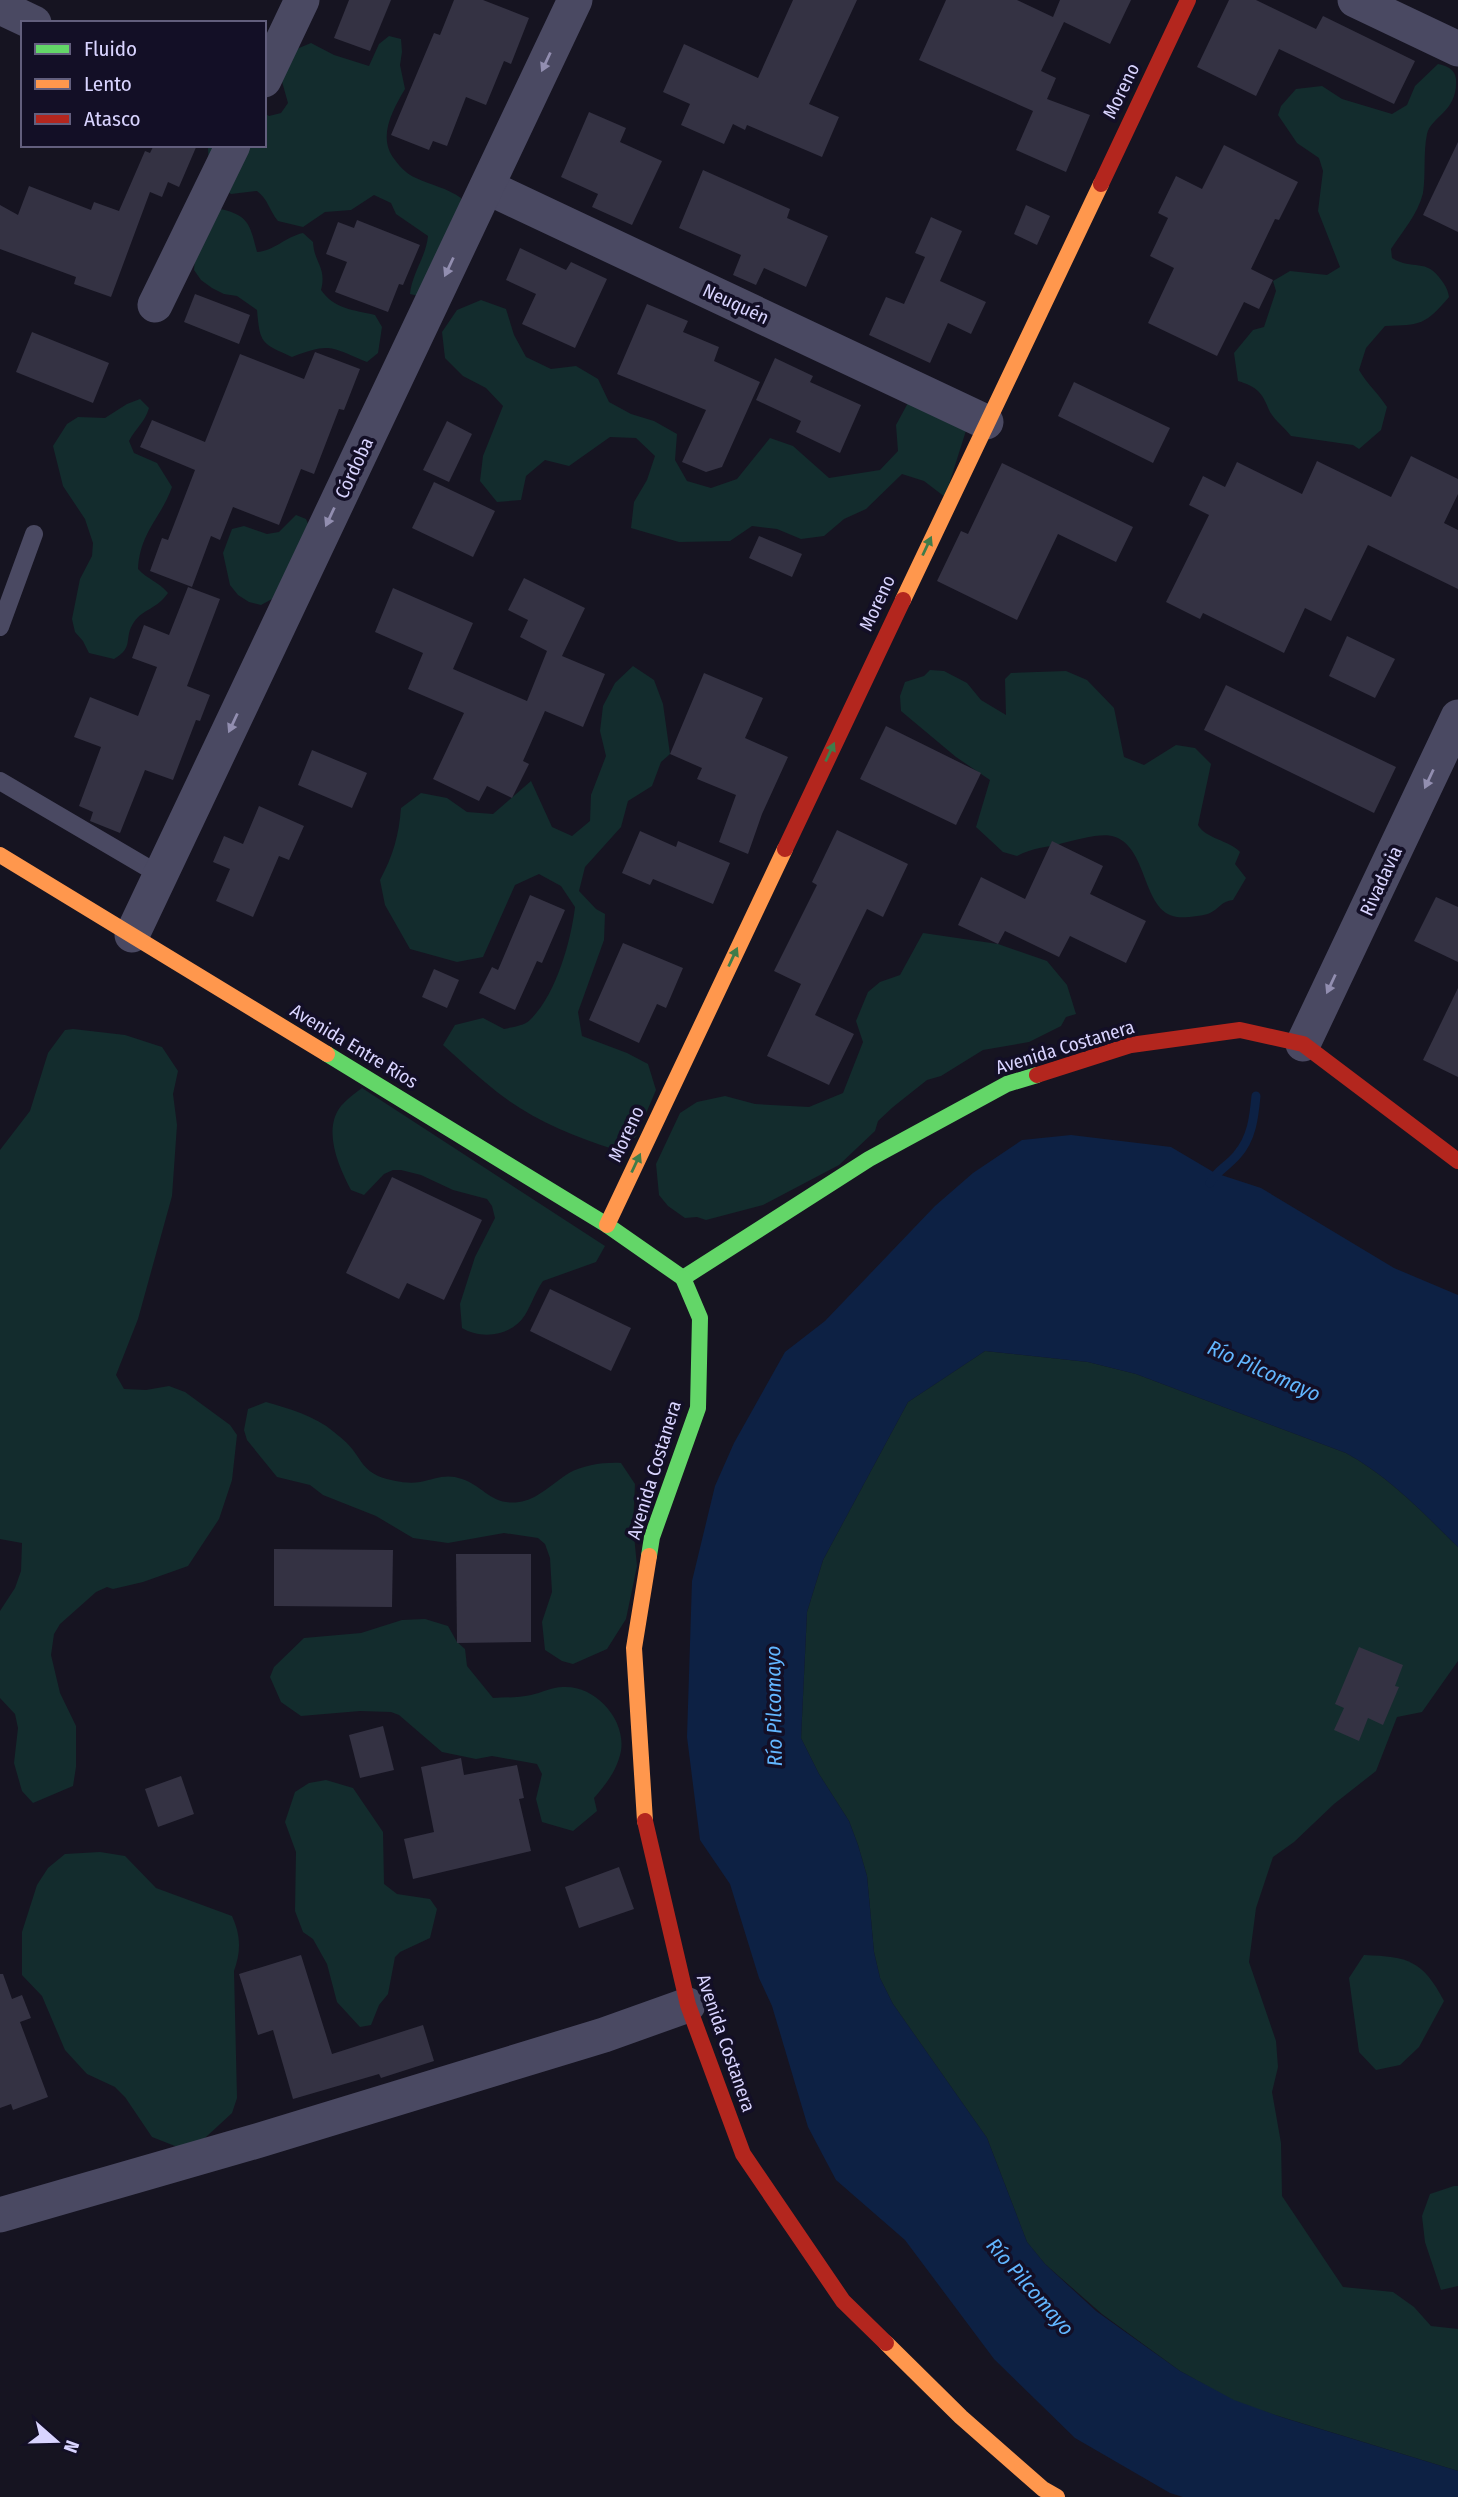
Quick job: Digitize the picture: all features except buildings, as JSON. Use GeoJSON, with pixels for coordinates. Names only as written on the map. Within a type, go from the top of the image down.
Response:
{"type":"FeatureCollection","features":[{"type":"Feature","properties":{"kind":"street"},"geometry":{"type":"LineString","coordinates":[[266,76],[302,0]]}},
{"type":"Feature","properties":{"kind":"street","name":"Córdoba"},"geometry":{"type":"LineString","coordinates":[[132,935],[575,0]]}},
{"type":"Feature","properties":{"kind":"street","name":"Moreno"},"geometry":{"type":"LineString","coordinates":[[607,1225],[1188,0]]}},
{"type":"Feature","properties":{"kind":"street"},"geometry":{"type":"LineString","coordinates":[[1355,0],[1458,49]]}},
{"type":"Feature","properties":{"kind":"street"},"geometry":{"type":"LineString","coordinates":[[0,7],[30,21]]}},
{"type":"Feature","properties":{"kind":"street"},"geometry":{"type":"LineString","coordinates":[[155,305],[232,147]]}},
{"type":"Feature","properties":{"kind":"street","name":"Neuquén"},"geometry":{"type":"LineString","coordinates":[[487,187],[986,422]]}},
{"type":"Feature","properties":{"kind":"street","name":"Rivadavia"},"geometry":{"type":"LineString","coordinates":[[1303,1044],[1458,717]]}},
{"type":"Feature","properties":{"kind":"street","name":"Avenida Entre Ríos"},"geometry":{"type":"LineString","coordinates":[[0,855],[607,1225],[683,1278]]}},
{"type":"Feature","properties":{"kind":"street","name":"Avenida Costanera"},"geometry":{"type":"LineString","coordinates":[[1057,2497],[1043,2489],[961,2417],[843,2301],[743,2154],[688,2005],[643,1813],[634,1648],[652,1537],[698,1408],[700,1318],[683,1278],[869,1159],[1007,1084],[1131,1045],[1240,1030],[1303,1044],[1458,1161]]}},
{"type":"Feature","properties":{"kind":"street"},"geometry":{"type":"LineString","coordinates":[[0,2215],[260,2140],[604,2035],[688,2005]]}},
{"type":"Feature","properties":{"kind":"lane"},"geometry":{"type":"LineString","coordinates":[[0,627],[34,534]]}},
{"type":"Feature","properties":{"kind":"lane"},"geometry":{"type":"LineString","coordinates":[[0,781],[160,875]]}},
{"type":"Feature","properties":{"kind":"green space"},"geometry":{"type":"Polygon","coordinates":[[[389,36],[401,39],[400,65],[405,89],[388,124],[387,143],[390,152],[410,175],[461,198],[459,224],[423,297],[410,294],[428,236],[396,214],[391,203],[374,195],[351,210],[325,212],[303,227],[278,221],[257,191],[231,194],[215,178],[209,160],[208,147],[266,147],[266,114],[281,113],[288,103],[281,78],[289,55],[299,48],[311,43],[334,55],[369,66],[379,44],[389,36]]]}},
{"type":"Feature","properties":{"kind":"green space"},"geometry":{"type":"Polygon","coordinates":[[[1438,64],[1454,73],[1456,79],[1453,99],[1429,128],[1421,201],[1391,249],[1392,258],[1430,269],[1446,287],[1449,297],[1422,322],[1385,326],[1366,348],[1359,370],[1387,407],[1381,430],[1359,449],[1353,445],[1291,436],[1273,417],[1258,391],[1238,381],[1234,353],[1253,330],[1264,327],[1276,291],[1273,281],[1290,271],[1327,275],[1340,267],[1318,211],[1323,171],[1319,158],[1297,143],[1278,115],[1281,106],[1296,89],[1322,86],[1342,99],[1392,114],[1407,105],[1415,86],[1438,64]]]}},
{"type":"Feature","properties":{"kind":"green space"},"geometry":{"type":"Polygon","coordinates":[[[220,209],[243,218],[250,228],[257,252],[303,233],[313,242],[322,276],[321,290],[338,305],[375,315],[382,327],[378,353],[367,362],[330,348],[315,349],[292,357],[268,345],[259,330],[257,310],[237,296],[212,288],[201,280],[194,270],[195,258],[220,209]]]}},
{"type":"Feature","properties":{"kind":"green space"},"geometry":{"type":"Polygon","coordinates":[[[481,300],[506,309],[514,335],[526,357],[551,369],[576,366],[598,379],[609,402],[677,434],[675,460],[687,481],[711,488],[737,479],[770,438],[793,446],[829,478],[880,470],[898,451],[896,425],[909,401],[976,399],[945,497],[924,481],[902,474],[866,509],[844,519],[824,536],[801,539],[777,529],[752,526],[730,541],[679,542],[631,528],[634,502],[647,480],[655,456],[636,438],[610,437],[569,466],[545,460],[526,476],[521,500],[497,502],[480,481],[483,456],[503,406],[486,388],[463,376],[445,358],[442,332],[457,310],[481,300]]]}},
{"type":"Feature","properties":{"kind":"green space"},"geometry":{"type":"Polygon","coordinates":[[[140,399],[149,408],[129,441],[134,453],[157,463],[172,487],[147,535],[138,569],[168,593],[134,622],[127,646],[114,659],[89,653],[75,632],[72,619],[80,579],[92,556],[93,543],[85,519],[63,486],[53,446],[67,424],[78,417],[105,418],[140,399]]]}},
{"type":"Feature","properties":{"kind":"green space"},"geometry":{"type":"Polygon","coordinates":[[[296,515],[306,519],[311,531],[272,599],[261,605],[249,602],[238,595],[230,585],[223,553],[232,529],[244,526],[267,534],[279,532],[296,515]]]}},
{"type":"Feature","properties":{"kind":"green space"},"geometry":{"type":"Polygon","coordinates":[[[633,666],[654,680],[663,704],[670,754],[661,762],[652,786],[628,801],[621,827],[585,867],[579,891],[596,909],[605,914],[604,940],[578,1012],[582,1036],[648,1064],[656,1090],[636,1137],[613,1149],[567,1132],[523,1110],[490,1086],[443,1045],[455,1025],[483,1018],[504,1029],[527,1022],[539,1009],[561,967],[573,921],[575,907],[561,886],[539,874],[515,885],[483,957],[457,962],[410,949],[385,905],[380,880],[395,845],[401,808],[421,793],[447,798],[467,812],[493,814],[531,781],[552,827],[572,836],[590,821],[591,795],[606,756],[600,731],[603,706],[615,683],[633,666]]]}},
{"type":"Feature","properties":{"kind":"green space"},"geometry":{"type":"Polygon","coordinates":[[[930,670],[944,671],[967,683],[981,700],[1006,715],[1005,679],[1011,673],[1066,671],[1087,680],[1114,708],[1124,757],[1144,765],[1176,745],[1195,748],[1211,764],[1198,825],[1206,833],[1240,852],[1235,864],[1246,878],[1233,900],[1199,916],[1177,917],[1165,912],[1150,892],[1133,852],[1124,842],[1112,836],[1081,839],[1034,849],[1017,856],[1003,852],[976,827],[990,780],[956,757],[901,711],[900,696],[905,682],[924,676],[930,670]]]}},
{"type":"Feature","properties":{"kind":"green space"},"geometry":{"type":"Polygon","coordinates":[[[923,933],[998,944],[1047,961],[1067,985],[1076,1014],[1066,1017],[1061,1026],[1029,1042],[983,1050],[941,1076],[927,1080],[878,1121],[875,1131],[839,1165],[763,1205],[706,1220],[697,1217],[685,1218],[668,1206],[659,1195],[656,1164],[680,1113],[697,1102],[725,1096],[755,1104],[809,1107],[843,1093],[863,1042],[856,1021],[868,992],[880,982],[900,975],[923,933]]]}},
{"type":"Feature","properties":{"kind":"green space"},"geometry":{"type":"Polygon","coordinates":[[[65,1030],[125,1035],[162,1047],[178,1071],[173,1094],[177,1125],[172,1196],[138,1319],[116,1375],[124,1389],[146,1390],[169,1386],[185,1392],[230,1425],[237,1435],[232,1480],[219,1519],[188,1566],[143,1582],[113,1589],[107,1587],[96,1592],[60,1624],[54,1634],[51,1655],[60,1693],[76,1726],[76,1767],[73,1786],[33,1803],[22,1791],[14,1763],[18,1728],[15,1714],[0,1698],[0,1611],[15,1588],[21,1571],[22,1543],[0,1539],[0,1150],[30,1111],[48,1053],[65,1030]]]}},
{"type":"Feature","properties":{"kind":"green space"},"geometry":{"type":"Polygon","coordinates":[[[362,1088],[605,1246],[596,1262],[543,1281],[525,1315],[505,1332],[487,1335],[462,1328],[460,1304],[475,1257],[495,1218],[492,1206],[487,1199],[453,1190],[421,1175],[401,1170],[384,1174],[364,1195],[351,1190],[334,1148],[333,1126],[341,1106],[362,1088]]]}},
{"type":"Feature","properties":{"kind":"green space"},"geometry":{"type":"Polygon","coordinates":[[[985,1351],[1088,1362],[1136,1374],[1346,1453],[1392,1484],[1458,1547],[1458,1661],[1422,1712],[1397,1717],[1376,1771],[1273,1857],[1256,1908],[1249,1962],[1276,2041],[1278,2067],[1272,2092],[1281,2143],[1282,2196],[1343,2287],[1393,2292],[1414,2307],[1431,2326],[1458,2329],[1458,2471],[1239,2404],[1180,2371],[1102,2314],[1045,2264],[1027,2242],[987,2138],[893,2004],[880,1978],[874,1952],[867,1876],[858,1845],[849,1821],[819,1774],[801,1738],[807,1612],[823,1560],[908,1402],[985,1351]]]}},
{"type":"Feature","properties":{"kind":"green space"},"geometry":{"type":"Polygon","coordinates":[[[266,1402],[301,1413],[326,1426],[349,1445],[366,1468],[378,1476],[410,1483],[456,1477],[470,1482],[501,1501],[526,1501],[581,1468],[621,1463],[635,1484],[633,1525],[637,1566],[626,1619],[607,1649],[573,1664],[562,1661],[545,1650],[542,1622],[552,1592],[550,1558],[545,1544],[538,1538],[504,1533],[448,1543],[413,1538],[376,1516],[323,1495],[310,1485],[277,1477],[247,1440],[244,1430],[248,1409],[266,1402]]]}},
{"type":"Feature","properties":{"kind":"green space"},"geometry":{"type":"Polygon","coordinates":[[[425,1619],[448,1626],[457,1642],[465,1649],[467,1666],[493,1698],[526,1696],[559,1687],[575,1688],[597,1698],[613,1716],[621,1739],[617,1764],[594,1798],[597,1811],[573,1831],[542,1822],[536,1799],[542,1774],[537,1764],[492,1756],[476,1759],[442,1752],[399,1715],[391,1712],[360,1711],[301,1716],[281,1702],[270,1677],[274,1667],[304,1638],[361,1633],[402,1620],[425,1619]]]}},
{"type":"Feature","properties":{"kind":"green space"},"geometry":{"type":"Polygon","coordinates":[[[326,1780],[353,1788],[383,1832],[384,1884],[397,1894],[430,1899],[437,1909],[430,1938],[395,1957],[388,1994],[379,2005],[371,2025],[360,2027],[337,2002],[327,1964],[313,1939],[303,1932],[295,1911],[296,1852],[285,1822],[295,1792],[309,1783],[326,1780]]]}},
{"type":"Feature","properties":{"kind":"green space"},"geometry":{"type":"Polygon","coordinates":[[[100,1852],[125,1856],[156,1888],[232,1916],[235,1923],[239,1943],[234,1971],[237,2098],[232,2113],[194,2148],[180,2148],[152,2137],[115,2087],[87,2074],[65,2050],[42,1996],[22,1975],[22,1932],[37,1885],[48,1868],[65,1854],[100,1852]]]}},
{"type":"Feature","properties":{"kind":"green space"},"geometry":{"type":"Polygon","coordinates":[[[1364,1955],[1392,1957],[1413,1963],[1429,1977],[1444,2001],[1419,2047],[1400,2065],[1376,2070],[1359,2052],[1349,1978],[1364,1955]]]}},
{"type":"Feature","properties":{"kind":"green space"},"geometry":{"type":"Polygon","coordinates":[[[1458,2186],[1458,2286],[1441,2290],[1425,2242],[1422,2216],[1430,2194],[1458,2186]]]}},
{"type":"Feature","properties":{"kind":"water","name":"Río Pilcomayo"},"geometry":{"type":"Polygon","coordinates":[[[1071,1135],[1171,1147],[1215,1173],[1261,1188],[1394,1268],[1458,1295],[1458,1547],[1392,1484],[1346,1453],[1136,1374],[1088,1362],[985,1351],[908,1402],[823,1560],[807,1612],[801,1738],[819,1774],[849,1821],[858,1845],[867,1876],[874,1952],[880,1978],[893,2004],[987,2138],[1027,2242],[1045,2264],[1096,2311],[1180,2371],[1234,2400],[1281,2417],[1458,2471],[1458,2497],[1183,2497],[1170,2493],[1075,2438],[994,2359],[905,2240],[836,2180],[808,2127],[772,2006],[759,1978],[730,1884],[700,1840],[687,1737],[692,1581],[715,1486],[734,1443],[785,1352],[825,1321],[935,1206],[973,1173],[1022,1140],[1071,1135]]]}},
{"type":"Feature","properties":{"kind":"waterway"},"geometry":{"type":"LineString","coordinates":[[1210,1183],[1246,1142],[1256,1096]]}},
{"type":"Feature","properties":{"kind":"traffic: fast"},"geometry":{"type":"LineString","coordinates":[[327,1054],[607,1225],[683,1278]]}},
{"type":"Feature","properties":{"kind":"traffic: fast"},"geometry":{"type":"LineString","coordinates":[[683,1278],[869,1159],[1007,1084],[1037,1075]]}},
{"type":"Feature","properties":{"kind":"traffic: fast"},"geometry":{"type":"LineString","coordinates":[[649,1556],[652,1537],[698,1408],[700,1318],[683,1278]]}},
{"type":"Feature","properties":{"kind":"traffic: slow"},"geometry":{"type":"LineString","coordinates":[[903,600],[1101,184]]}},
{"type":"Feature","properties":{"kind":"traffic: slow"},"geometry":{"type":"LineString","coordinates":[[607,1225],[785,849]]}},
{"type":"Feature","properties":{"kind":"traffic: slow"},"geometry":{"type":"LineString","coordinates":[[0,855],[327,1054]]}},
{"type":"Feature","properties":{"kind":"traffic: slow"},"geometry":{"type":"LineString","coordinates":[[645,1821],[634,1648],[649,1556]]}},
{"type":"Feature","properties":{"kind":"traffic: slow"},"geometry":{"type":"LineString","coordinates":[[886,2343],[961,2417],[1043,2489],[1057,2497]]}},
{"type":"Feature","properties":{"kind":"traffic: jam"},"geometry":{"type":"LineString","coordinates":[[1101,184],[1188,0]]}},
{"type":"Feature","properties":{"kind":"traffic: jam"},"geometry":{"type":"LineString","coordinates":[[785,849],[903,600]]}},
{"type":"Feature","properties":{"kind":"traffic: jam"},"geometry":{"type":"LineString","coordinates":[[1037,1075],[1131,1045],[1240,1030],[1303,1044],[1458,1161]]}},
{"type":"Feature","properties":{"kind":"traffic: jam"},"geometry":{"type":"LineString","coordinates":[[645,1821],[688,2005],[743,2154],[843,2301],[886,2343]]}}]}
